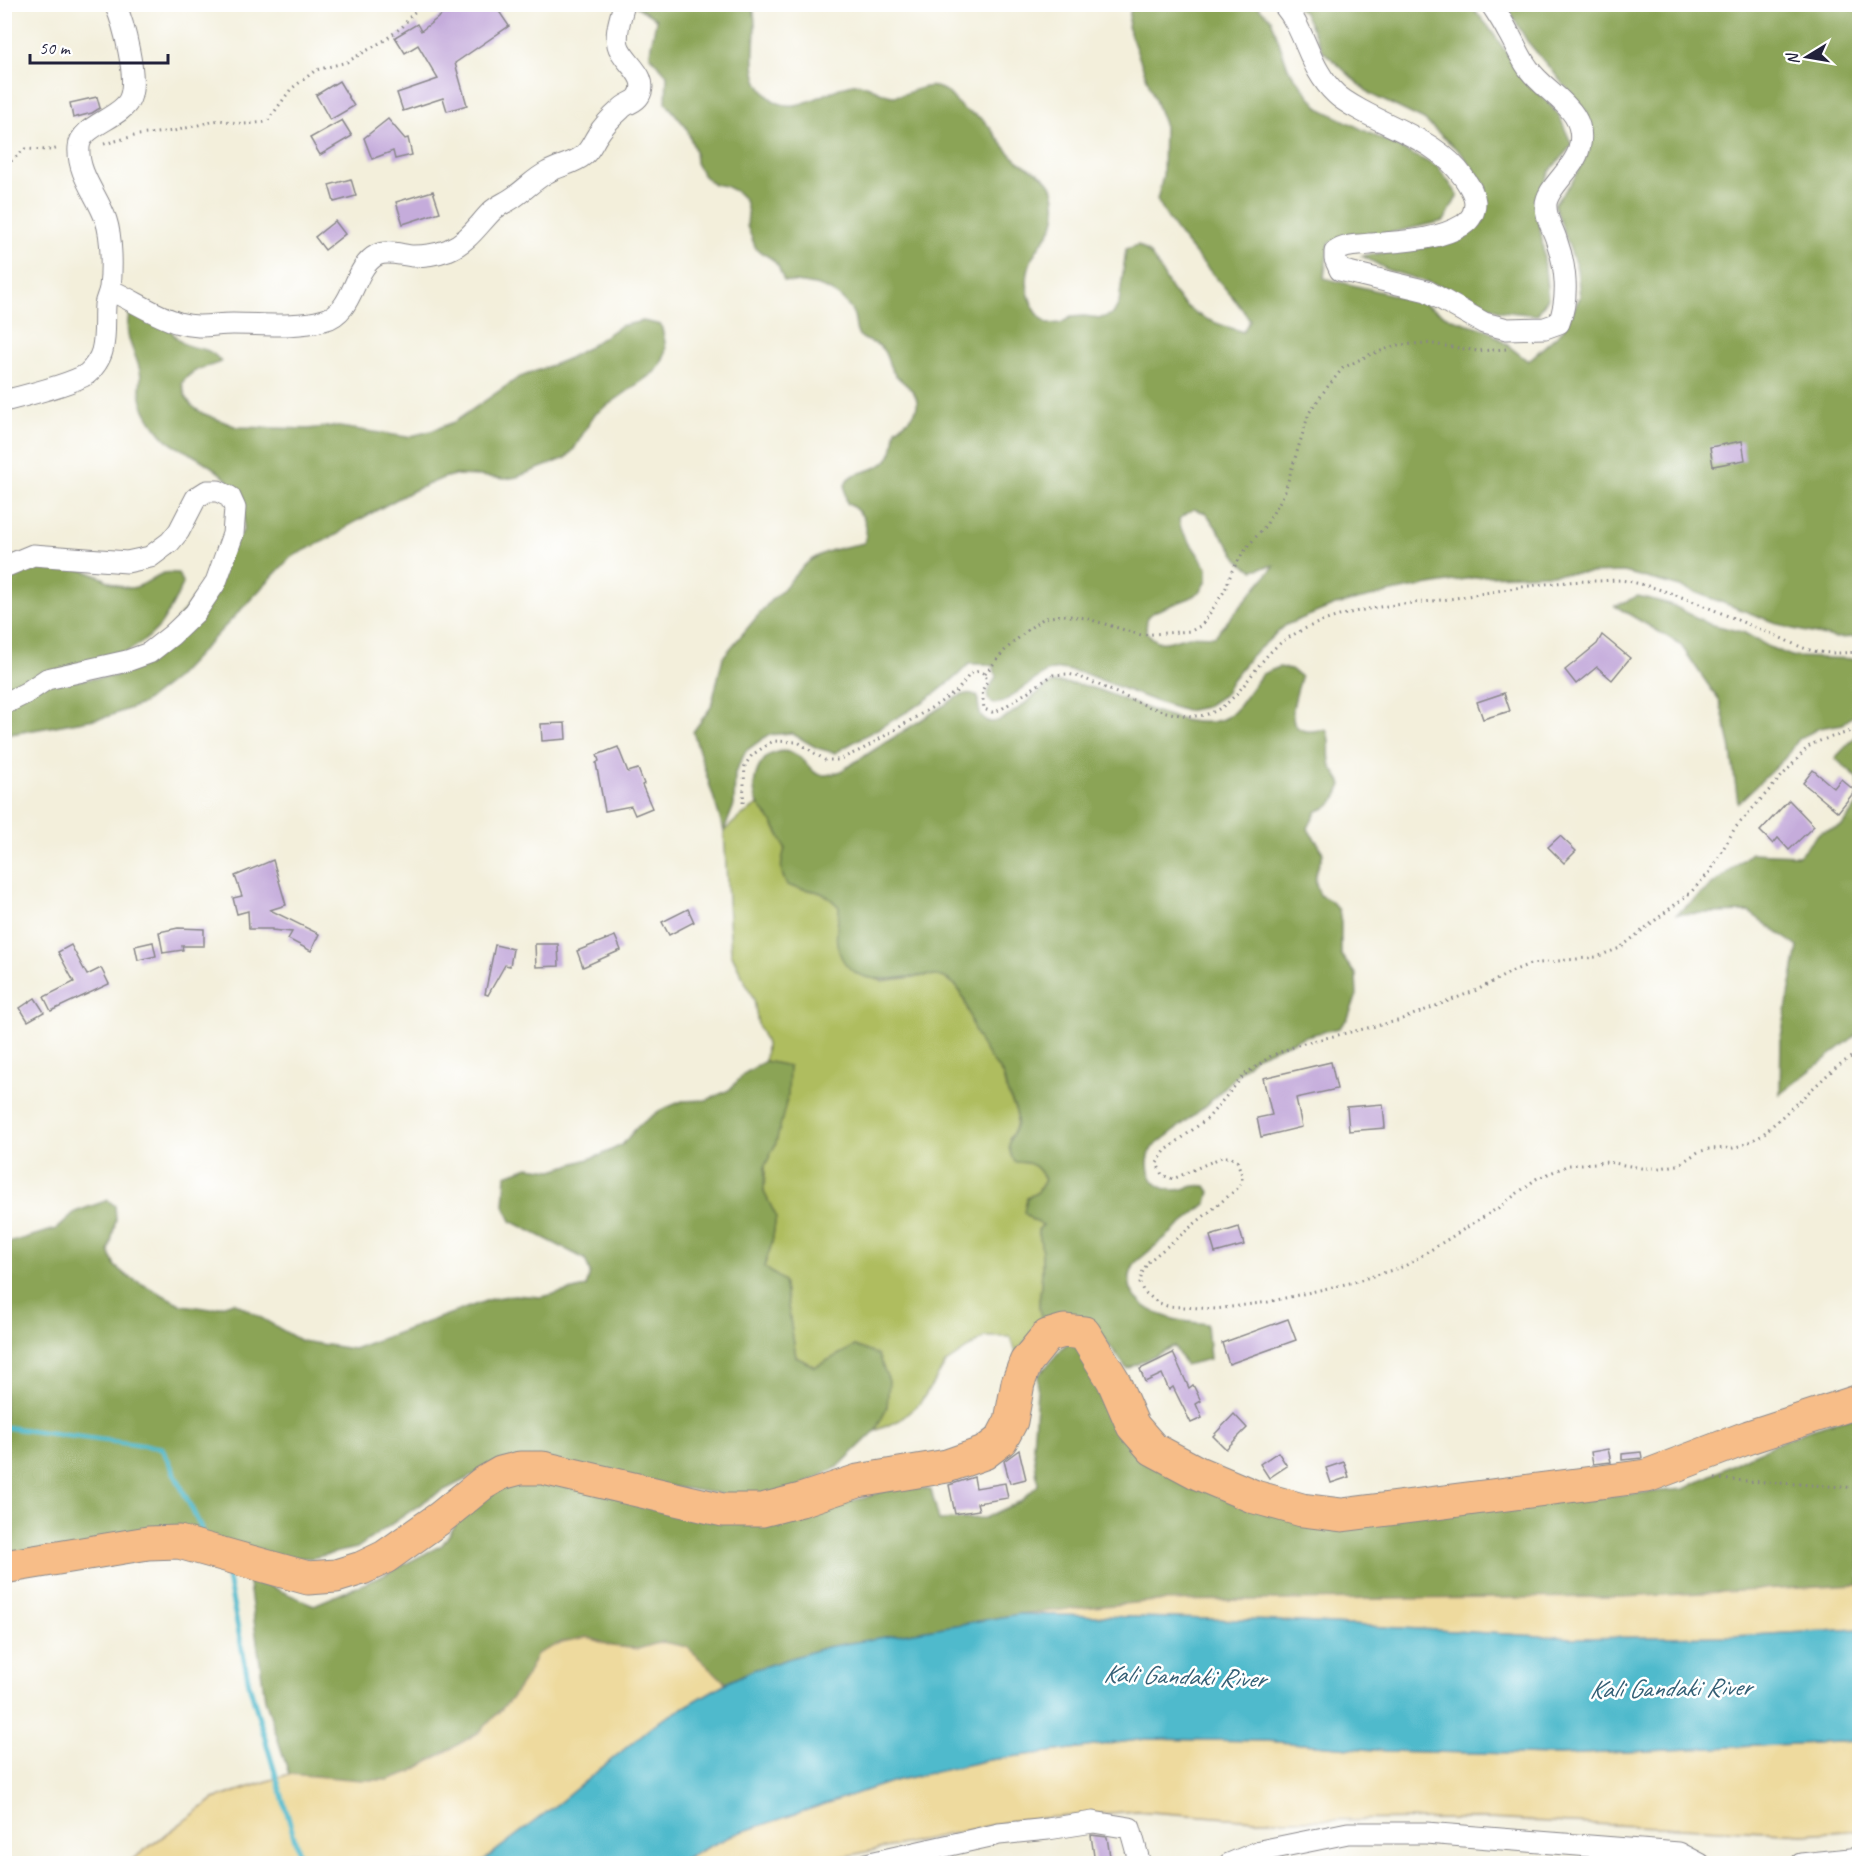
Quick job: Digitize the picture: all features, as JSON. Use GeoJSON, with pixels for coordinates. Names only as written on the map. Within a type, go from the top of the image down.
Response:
{"type":"FeatureCollection","features":[{"type":"Feature","properties":{"kind":"highway"},"geometry":{"type":"LineString","coordinates":[[4,1567],[148,1543],[179,1542],[308,1578],[336,1576],[362,1568],[385,1557],[440,1518],[482,1484],[501,1473],[520,1468],[543,1468],[723,1510],[762,1510],[858,1481],[947,1466],[984,1453],[1001,1440],[1011,1421],[1018,1383],[1026,1362],[1047,1336],[1064,1331],[1084,1333],[1113,1380],[1133,1426],[1153,1449],[1198,1473],[1255,1497],[1302,1510],[1342,1515],[1647,1476],[1749,1437],[1860,1401]]}},
{"type":"Feature","properties":{"kind":"street"},"geometry":{"type":"LineString","coordinates":[[4,400],[56,386],[88,373],[102,351],[106,300],[110,290],[110,245],[106,219],[89,187],[80,161],[78,146],[91,129],[125,106],[130,99],[131,67],[125,32],[115,4]]}},
{"type":"Feature","properties":{"kind":"street"},"geometry":{"type":"LineString","coordinates":[[110,290],[149,311],[196,327],[230,324],[256,326],[299,324],[330,318],[344,305],[356,285],[362,268],[377,255],[389,253],[414,256],[431,255],[452,248],[473,233],[492,210],[517,195],[531,182],[546,172],[584,155],[598,133],[623,106],[637,99],[641,93],[640,77],[620,52],[618,42],[618,28],[624,4]]}},
{"type":"Feature","properties":{"kind":"street"},"geometry":{"type":"LineString","coordinates":[[1283,4],[1302,34],[1317,72],[1337,95],[1432,147],[1454,163],[1474,194],[1473,216],[1464,224],[1444,233],[1410,240],[1346,246],[1335,252],[1335,259],[1340,270],[1426,291],[1484,324],[1507,329],[1545,328],[1559,323],[1563,313],[1566,289],[1562,258],[1545,205],[1547,197],[1574,164],[1580,147],[1580,130],[1577,118],[1569,107],[1536,79],[1527,68],[1491,4]]}},
{"type":"Feature","properties":{"kind":"street"},"geometry":{"type":"LineString","coordinates":[[4,567],[33,555],[127,562],[150,557],[170,542],[179,531],[196,498],[207,491],[218,491],[230,497],[235,508],[233,534],[216,582],[195,613],[172,636],[149,653],[127,662],[48,679],[4,704]]}},
{"type":"Feature","properties":{"kind":"street"},"geometry":{"type":"LineString","coordinates":[[866,1863],[999,1834],[1093,1822],[1130,1828],[1140,1863]]}},
{"type":"Feature","properties":{"kind":"street"},"geometry":{"type":"LineString","coordinates":[[1229,1863],[1260,1851],[1348,1833],[1426,1833],[1679,1853],[1700,1863]]}},
{"type":"Feature","properties":{"kind":"street"},"geometry":{"type":"LineString","coordinates":[[1801,1863],[1860,1858]]}},
{"type":"Feature","properties":{"kind":"path"},"geometry":{"type":"LineString","coordinates":[[11,161],[25,149],[52,150],[64,146],[107,144],[138,135],[174,131],[219,120],[244,124],[267,122],[291,89],[316,70],[347,62],[385,40],[404,26],[412,14],[424,4]]}},
{"type":"Feature","properties":{"kind":"path"},"geometry":{"type":"LineString","coordinates":[[985,674],[1006,649],[1044,618],[1063,615],[1085,618],[1141,635],[1191,631],[1202,625],[1225,590],[1232,571],[1244,551],[1266,525],[1284,494],[1309,413],[1343,368],[1369,355],[1398,345],[1426,343],[1478,351],[1503,351],[1514,347]]}},
{"type":"Feature","properties":{"kind":"path"},"geometry":{"type":"LineString","coordinates":[[743,803],[745,765],[752,755],[773,741],[798,742],[825,760],[838,760],[864,749],[957,692],[970,674],[979,671],[985,674],[987,681],[982,691],[984,709],[992,712],[1000,711],[1053,675],[1068,674],[1080,676],[1153,707],[1174,714],[1193,716],[1222,708],[1232,700],[1263,658],[1283,642],[1310,627],[1379,607],[1499,590],[1582,581],[1625,581],[1668,592],[1812,651],[1860,652]]}},
{"type":"Feature","properties":{"kind":"path"},"geometry":{"type":"LineString","coordinates":[[1860,726],[1842,735],[1816,741],[1808,747],[1735,828],[1710,872],[1690,892],[1620,948],[1596,957],[1530,964],[1492,984],[1397,1021],[1300,1044],[1271,1056],[1244,1075],[1208,1118],[1165,1151],[1157,1163],[1162,1175],[1173,1179],[1212,1160],[1230,1157],[1237,1161],[1240,1167],[1242,1181],[1237,1189],[1218,1206],[1148,1262],[1140,1283],[1143,1291],[1157,1302],[1167,1306],[1216,1309],[1268,1302],[1378,1276],[1405,1266],[1498,1208],[1536,1179],[1569,1165],[1608,1162],[1641,1168],[1659,1168],[1678,1165],[1698,1152],[1708,1149],[1733,1148],[1744,1144],[1761,1136],[1836,1067],[1860,1051]]}},
{"type":"Feature","properties":{"kind":"path"},"geometry":{"type":"LineString","coordinates":[[1712,1479],[1860,1488]]}},
{"type":"Feature","properties":{"kind":"green space"},"geometry":{"type":"Polygon","coordinates":[[[634,5],[752,5],[757,80],[772,100],[783,105],[806,102],[853,84],[863,85],[892,96],[936,87],[945,90],[963,109],[984,120],[1011,154],[1045,178],[1054,192],[1056,212],[1054,221],[1032,259],[1027,277],[1032,303],[1041,318],[1048,324],[1061,323],[1071,317],[1101,318],[1113,314],[1119,303],[1126,249],[1138,245],[1150,254],[1174,293],[1189,308],[1224,326],[1243,332],[1250,320],[1189,247],[1157,200],[1163,176],[1164,124],[1128,28],[1131,5],[1256,5],[1271,19],[1288,68],[1319,108],[1438,167],[1458,195],[1444,221],[1376,236],[1329,243],[1324,278],[1418,301],[1452,319],[1488,330],[1528,361],[1563,330],[1580,297],[1577,269],[1554,204],[1572,182],[1589,151],[1587,112],[1527,41],[1506,5],[1859,5],[1859,637],[1834,638],[1789,628],[1684,588],[1624,572],[1484,576],[1406,589],[1335,605],[1286,625],[1250,657],[1231,681],[1225,694],[1205,707],[1186,711],[1083,673],[1060,669],[1048,671],[1003,702],[994,704],[988,699],[987,693],[996,676],[993,666],[969,664],[955,678],[923,702],[835,753],[817,748],[791,733],[768,735],[746,751],[735,773],[734,805],[724,831],[693,732],[711,707],[723,657],[771,600],[807,563],[827,552],[864,543],[866,525],[858,511],[847,503],[846,483],[850,477],[871,470],[889,458],[896,429],[914,413],[917,400],[912,391],[892,370],[881,348],[858,334],[855,318],[849,307],[831,291],[805,283],[784,281],[778,266],[772,259],[756,249],[747,226],[748,213],[745,200],[737,192],[725,186],[713,184],[703,175],[696,163],[695,151],[686,127],[666,103],[667,75],[650,56],[656,19],[634,5]],[[1194,509],[1179,519],[1181,529],[1207,568],[1207,580],[1201,591],[1190,598],[1156,611],[1147,617],[1146,631],[1156,641],[1166,642],[1190,636],[1215,636],[1275,565],[1253,570],[1242,564],[1206,513],[1194,509]]]}},
{"type":"Feature","properties":{"kind":"green space"},"geometry":{"type":"Polygon","coordinates":[[[1295,5],[1470,5],[1488,26],[1519,71],[1559,115],[1572,145],[1549,172],[1535,204],[1542,239],[1548,298],[1537,315],[1500,311],[1443,287],[1388,270],[1362,256],[1455,242],[1484,221],[1486,186],[1461,153],[1424,120],[1370,94],[1323,51],[1304,13],[1295,5]]]}},
{"type":"Feature","properties":{"kind":"green space"},"geometry":{"type":"Polygon","coordinates":[[[142,313],[164,323],[185,345],[210,352],[221,362],[191,373],[182,383],[191,405],[202,413],[237,427],[308,429],[333,426],[407,437],[454,422],[518,378],[565,360],[620,326],[643,321],[661,325],[666,349],[656,371],[594,415],[566,458],[517,477],[505,479],[454,475],[408,493],[348,526],[338,534],[291,557],[176,678],[142,704],[106,717],[5,735],[5,580],[26,569],[49,565],[73,567],[126,588],[140,586],[164,573],[178,573],[183,584],[164,619],[147,639],[109,661],[54,683],[115,676],[149,658],[243,531],[242,505],[231,485],[203,461],[175,446],[157,429],[146,413],[140,395],[141,373],[127,330],[129,314],[142,313]]]}},
{"type":"Feature","properties":{"kind":"green space"},"geometry":{"type":"Polygon","coordinates":[[[1638,596],[1670,604],[1709,624],[1743,632],[1769,647],[1794,657],[1859,659],[1859,711],[1843,724],[1819,728],[1799,739],[1785,758],[1738,803],[1730,744],[1720,702],[1680,644],[1615,606],[1638,596]]]}},
{"type":"Feature","properties":{"kind":"green space"},"geometry":{"type":"Polygon","coordinates":[[[1279,667],[1291,669],[1301,677],[1293,708],[1295,723],[1299,728],[1307,731],[1326,730],[1329,739],[1330,763],[1342,785],[1334,802],[1317,811],[1308,828],[1323,854],[1318,865],[1316,884],[1320,895],[1331,901],[1339,910],[1341,955],[1356,975],[1357,995],[1348,1018],[1339,1028],[1306,1036],[1255,1057],[1207,1105],[1152,1148],[1148,1162],[1149,1169],[1151,1176],[1159,1186],[1174,1190],[1201,1185],[1206,1186],[1210,1192],[1207,1203],[1136,1262],[1131,1272],[1132,1290],[1136,1298],[1151,1310],[1179,1320],[1207,1324],[1210,1359],[1185,1365],[1174,1346],[1127,1369],[1096,1327],[1043,1321],[1039,1306],[1042,1263],[1038,1230],[1043,1225],[1032,1220],[1024,1212],[1027,1198],[1038,1192],[1045,1180],[1037,1168],[1030,1164],[1015,1162],[1010,1153],[1010,1140],[1017,1119],[1015,1109],[1002,1073],[976,1035],[960,991],[947,979],[936,976],[869,978],[856,973],[845,964],[836,934],[839,907],[819,892],[787,885],[784,880],[782,858],[785,848],[772,822],[756,799],[754,787],[756,775],[766,758],[782,751],[797,755],[821,775],[841,771],[957,697],[975,695],[978,697],[980,714],[987,721],[996,721],[1008,716],[1050,684],[1055,683],[1090,687],[1178,719],[1200,722],[1219,720],[1235,711],[1262,674],[1279,667]]]}},
{"type":"Feature","properties":{"kind":"green space"},"geometry":{"type":"Polygon","coordinates":[[[1859,734],[1859,796],[1858,779],[1835,758],[1859,734]]]}},
{"type":"Feature","properties":{"kind":"green space"},"geometry":{"type":"Polygon","coordinates":[[[1859,802],[1859,1033],[1780,1094],[1781,1037],[1798,947],[1749,912],[1677,914],[1751,853],[1799,855],[1820,832],[1842,826],[1859,802]]]}},
{"type":"Feature","properties":{"kind":"green space"},"geometry":{"type":"Polygon","coordinates":[[[758,805],[768,815],[786,848],[782,867],[787,885],[820,892],[840,907],[839,918],[858,974],[882,981],[931,975],[943,977],[954,984],[961,993],[981,1043],[1003,1076],[1017,1114],[1016,1128],[1009,1139],[1015,1162],[1034,1165],[1045,1180],[1038,1192],[1027,1198],[1043,1225],[1038,1230],[1042,1263],[1039,1306],[1043,1321],[1016,1352],[1010,1337],[985,1337],[946,1363],[920,1403],[900,1420],[875,1431],[887,1408],[855,1346],[815,1367],[796,1357],[784,1281],[764,1267],[772,1243],[776,1216],[764,1192],[765,1166],[776,1143],[789,1066],[765,1061],[766,1044],[758,1025],[754,1000],[731,953],[724,831],[758,805]]]}},
{"type":"Feature","properties":{"kind":"green space"},"geometry":{"type":"Polygon","coordinates":[[[765,1061],[789,1066],[788,1095],[776,1143],[765,1166],[764,1192],[776,1216],[772,1243],[764,1267],[784,1281],[796,1357],[815,1367],[855,1346],[878,1355],[889,1381],[887,1408],[875,1431],[838,1467],[800,1487],[758,1500],[503,1460],[431,1497],[357,1548],[312,1558],[5,1552],[4,1244],[56,1229],[75,1212],[108,1200],[115,1206],[116,1219],[109,1251],[115,1266],[127,1276],[182,1305],[211,1309],[234,1302],[301,1341],[353,1349],[491,1299],[514,1295],[541,1297],[586,1287],[590,1273],[585,1259],[511,1221],[504,1206],[506,1175],[528,1167],[553,1170],[601,1155],[622,1145],[637,1127],[659,1111],[682,1101],[707,1100],[729,1090],[745,1073],[765,1061]]]}},
{"type":"Feature","properties":{"kind":"green space"},"geometry":{"type":"Polygon","coordinates":[[[1075,1342],[1134,1439],[1247,1506],[1453,1510],[1684,1489],[1807,1430],[1859,1415],[1859,1585],[1624,1597],[1156,1601],[1020,1614],[827,1647],[753,1670],[726,1683],[687,1647],[662,1642],[638,1649],[611,1646],[587,1637],[537,1654],[526,1677],[511,1699],[480,1732],[411,1772],[388,1780],[289,1774],[265,1699],[248,1577],[314,1605],[382,1576],[442,1545],[461,1517],[494,1490],[527,1479],[748,1522],[864,1498],[900,1485],[931,1490],[939,1520],[985,1518],[1021,1501],[1038,1485],[1033,1446],[1038,1376],[1065,1345],[1075,1342]]]}},
{"type":"Feature","properties":{"kind":"sand"},"geometry":{"type":"Polygon","coordinates":[[[1860,1585],[1859,1629],[1735,1636],[1574,1638],[1281,1621],[1020,1614],[1156,1601],[1624,1597],[1860,1585]]]}},
{"type":"Feature","properties":{"kind":"sand"},"geometry":{"type":"Polygon","coordinates":[[[587,1637],[611,1646],[638,1649],[662,1642],[687,1647],[726,1683],[655,1724],[560,1802],[480,1863],[126,1864],[214,1799],[289,1774],[388,1780],[411,1772],[480,1732],[511,1699],[526,1677],[537,1654],[562,1642],[587,1637]]]}},
{"type":"Feature","properties":{"kind":"sand"},"geometry":{"type":"Polygon","coordinates":[[[1145,1739],[1267,1741],[1387,1751],[1560,1755],[1859,1741],[1859,1830],[1805,1834],[1487,1819],[1255,1820],[1137,1811],[1017,1820],[813,1863],[675,1864],[735,1834],[894,1781],[989,1760],[1145,1739]]]}},
{"type":"Feature","properties":{"kind":"water","name":"Kali Gandaki River"},"geometry":{"type":"Polygon","coordinates":[[[1020,1614],[1281,1621],[1574,1638],[1735,1636],[1859,1629],[1859,1741],[1560,1755],[1387,1751],[1267,1741],[1145,1739],[989,1760],[894,1781],[735,1834],[675,1863],[480,1863],[560,1802],[655,1724],[753,1670],[827,1647],[1020,1614]]]}},
{"type":"Feature","properties":{"kind":"building"},"geometry":{"type":"Polygon","coordinates":[[[456,4],[494,4],[509,26],[455,63],[467,105],[447,111],[443,98],[403,111],[397,93],[438,79],[418,45],[405,53],[395,37],[417,24],[421,31],[456,4]]]}},
{"type":"Feature","properties":{"kind":"building"},"geometry":{"type":"Polygon","coordinates":[[[339,81],[354,106],[330,120],[316,95],[339,81]]]}},
{"type":"Feature","properties":{"kind":"building"},"geometry":{"type":"Polygon","coordinates":[[[97,97],[100,108],[92,113],[73,118],[70,103],[97,97]]]}},
{"type":"Feature","properties":{"kind":"building"},"geometry":{"type":"Polygon","coordinates":[[[388,119],[405,139],[408,138],[412,155],[395,159],[393,151],[372,159],[364,138],[388,119]]]}},
{"type":"Feature","properties":{"kind":"building"},"geometry":{"type":"Polygon","coordinates":[[[342,120],[352,136],[320,155],[310,138],[342,120]]]}},
{"type":"Feature","properties":{"kind":"building"},"geometry":{"type":"Polygon","coordinates":[[[351,179],[356,196],[334,202],[329,185],[351,179]]]}},
{"type":"Feature","properties":{"kind":"building"},"geometry":{"type":"Polygon","coordinates":[[[433,191],[440,212],[403,224],[396,202],[433,191]]]}},
{"type":"Feature","properties":{"kind":"building"},"geometry":{"type":"Polygon","coordinates":[[[335,221],[345,234],[325,250],[315,237],[335,221]]]}},
{"type":"Feature","properties":{"kind":"building"},"geometry":{"type":"Polygon","coordinates":[[[1742,441],[1745,460],[1713,466],[1710,447],[1742,441]]]}},
{"type":"Feature","properties":{"kind":"building"},"geometry":{"type":"Polygon","coordinates":[[[1602,635],[1630,658],[1612,680],[1597,667],[1576,684],[1565,670],[1597,644],[1602,635]]]}},
{"type":"Feature","properties":{"kind":"building"},"geometry":{"type":"Polygon","coordinates":[[[1504,693],[1510,711],[1483,719],[1477,702],[1504,693]]]}},
{"type":"Feature","properties":{"kind":"building"},"geometry":{"type":"Polygon","coordinates":[[[565,723],[566,739],[542,741],[541,724],[565,723]]]}},
{"type":"Feature","properties":{"kind":"building"},"geometry":{"type":"Polygon","coordinates":[[[618,747],[628,772],[638,769],[652,808],[635,815],[631,806],[605,811],[596,763],[599,761],[597,755],[618,747]]]}},
{"type":"Feature","properties":{"kind":"building"},"geometry":{"type":"Polygon","coordinates":[[[1813,770],[1834,788],[1841,779],[1855,791],[1838,812],[1803,783],[1813,770]]]}},
{"type":"Feature","properties":{"kind":"building"},"geometry":{"type":"Polygon","coordinates":[[[1789,800],[1814,826],[1789,850],[1778,838],[1773,844],[1760,831],[1789,800]]]}},
{"type":"Feature","properties":{"kind":"building"},"geometry":{"type":"Polygon","coordinates":[[[1560,836],[1576,851],[1564,863],[1548,847],[1560,836]]]}},
{"type":"Feature","properties":{"kind":"building"},"geometry":{"type":"Polygon","coordinates":[[[273,860],[286,905],[270,910],[319,934],[311,951],[288,939],[292,932],[249,929],[248,911],[237,914],[233,898],[242,896],[235,876],[273,860]]]}},
{"type":"Feature","properties":{"kind":"building"},"geometry":{"type":"Polygon","coordinates":[[[688,909],[694,922],[669,935],[662,922],[688,909]]]}},
{"type":"Feature","properties":{"kind":"building"},"geometry":{"type":"Polygon","coordinates":[[[178,928],[204,929],[204,946],[182,946],[183,950],[163,953],[159,932],[178,928]]]}},
{"type":"Feature","properties":{"kind":"building"},"geometry":{"type":"Polygon","coordinates":[[[615,936],[621,950],[583,967],[577,951],[615,936]]]}},
{"type":"Feature","properties":{"kind":"building"},"geometry":{"type":"Polygon","coordinates":[[[153,942],[156,956],[138,960],[135,946],[153,942]]]}},
{"type":"Feature","properties":{"kind":"building"},"geometry":{"type":"Polygon","coordinates":[[[535,944],[558,944],[559,966],[536,967],[535,944]]]}},
{"type":"Feature","properties":{"kind":"building"},"geometry":{"type":"Polygon","coordinates":[[[71,945],[87,975],[101,968],[109,984],[51,1011],[44,997],[74,982],[58,952],[71,945]]]}},
{"type":"Feature","properties":{"kind":"building"},"geometry":{"type":"Polygon","coordinates":[[[495,945],[513,949],[510,966],[505,965],[488,995],[485,994],[495,945]]]}},
{"type":"Feature","properties":{"kind":"building"},"geometry":{"type":"Polygon","coordinates":[[[35,998],[44,1012],[28,1021],[20,1008],[35,998]]]}},
{"type":"Feature","properties":{"kind":"building"},"geometry":{"type":"Polygon","coordinates":[[[1331,1062],[1337,1089],[1296,1098],[1302,1127],[1261,1137],[1257,1118],[1272,1115],[1263,1078],[1331,1062]]]}},
{"type":"Feature","properties":{"kind":"building"},"geometry":{"type":"Polygon","coordinates":[[[1383,1104],[1385,1128],[1349,1131],[1347,1107],[1383,1104]]]}},
{"type":"Feature","properties":{"kind":"building"},"geometry":{"type":"Polygon","coordinates":[[[1239,1227],[1244,1245],[1215,1253],[1210,1236],[1239,1227]]]}},
{"type":"Feature","properties":{"kind":"building"},"geometry":{"type":"Polygon","coordinates":[[[1288,1319],[1296,1340],[1229,1364],[1222,1343],[1288,1319]]]}},
{"type":"Feature","properties":{"kind":"building"},"geometry":{"type":"Polygon","coordinates":[[[1173,1353],[1189,1388],[1193,1385],[1201,1401],[1196,1404],[1202,1418],[1191,1423],[1173,1387],[1169,1390],[1162,1374],[1145,1382],[1140,1369],[1173,1353]]]}},
{"type":"Feature","properties":{"kind":"building"},"geometry":{"type":"Polygon","coordinates":[[[1234,1414],[1247,1428],[1226,1449],[1213,1436],[1234,1414]]]}},
{"type":"Feature","properties":{"kind":"building"},"geometry":{"type":"Polygon","coordinates":[[[1608,1449],[1611,1462],[1593,1464],[1591,1452],[1608,1449]]]}},
{"type":"Feature","properties":{"kind":"building"},"geometry":{"type":"Polygon","coordinates":[[[1019,1450],[1026,1479],[1010,1483],[1004,1461],[1019,1450]]]}},
{"type":"Feature","properties":{"kind":"building"},"geometry":{"type":"Polygon","coordinates":[[[1278,1452],[1287,1466],[1269,1478],[1260,1464],[1278,1452]]]}},
{"type":"Feature","properties":{"kind":"building"},"geometry":{"type":"Polygon","coordinates":[[[1641,1452],[1642,1458],[1622,1460],[1622,1454],[1641,1452]]]}},
{"type":"Feature","properties":{"kind":"building"},"geometry":{"type":"Polygon","coordinates":[[[1344,1462],[1349,1477],[1331,1483],[1326,1468],[1344,1462]]]}},
{"type":"Feature","properties":{"kind":"building"},"geometry":{"type":"Polygon","coordinates":[[[974,1477],[976,1488],[1005,1483],[1008,1498],[977,1503],[979,1510],[955,1514],[949,1485],[974,1477]]]}},
{"type":"Feature","properties":{"kind":"building"},"geometry":{"type":"Polygon","coordinates":[[[1091,1835],[1107,1837],[1111,1863],[1095,1863],[1091,1835]]]}},
{"type":"Feature","properties":{"kind":"waterway"},"geometry":{"type":"LineString","coordinates":[[4,1427],[162,1448],[206,1538]]}},
{"type":"Feature","properties":{"kind":"waterway"},"geometry":{"type":"LineString","coordinates":[[228,1578],[249,1684],[302,1864]]}}]}
